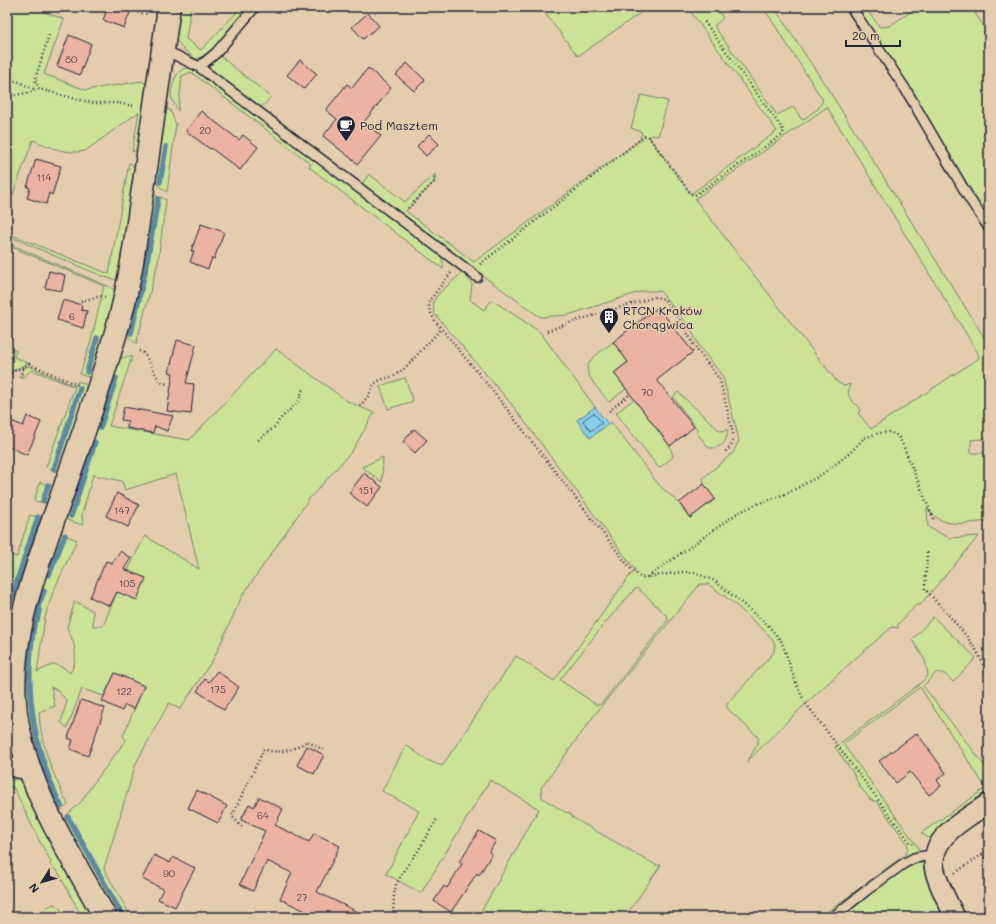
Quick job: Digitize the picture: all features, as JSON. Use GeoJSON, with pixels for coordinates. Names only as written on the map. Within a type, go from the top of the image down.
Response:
{"type":"FeatureCollection","features":[{"type":"Feature","properties":{"kind":"street"},"geometry":{"type":"LineString","coordinates":[[105,917],[50,818],[29,770],[20,734],[14,678],[19,634],[33,578],[96,395],[120,317],[135,244],[163,49],[159,10]]}},
{"type":"Feature","properties":{"kind":"street"},"geometry":{"type":"LineString","coordinates":[[7,766],[29,770]]}},
{"type":"Feature","properties":{"kind":"street"},"geometry":{"type":"LineString","coordinates":[[955,917],[935,870],[935,856],[939,844],[945,835],[989,803]]}},
{"type":"Feature","properties":{"kind":"lane"},"geometry":{"type":"LineString","coordinates":[[199,67],[216,53],[255,7]]}},
{"type":"Feature","properties":{"kind":"lane"},"geometry":{"type":"LineString","coordinates":[[851,7],[906,90],[969,198],[989,228]]}},
{"type":"Feature","properties":{"kind":"lane"},"geometry":{"type":"LineString","coordinates":[[163,49],[199,67],[473,275]]}},
{"type":"Feature","properties":{"kind":"lane"},"geometry":{"type":"LineString","coordinates":[[833,917],[903,864],[914,858],[935,856]]}},
{"type":"Feature","properties":{"kind":"path"},"geometry":{"type":"LineString","coordinates":[[131,8],[136,12],[159,10]]}},
{"type":"Feature","properties":{"kind":"path"},"geometry":{"type":"LineString","coordinates":[[473,275],[646,136],[691,194],[695,195],[782,135],[784,131],[704,21]]}},
{"type":"Feature","properties":{"kind":"path"},"geometry":{"type":"LineString","coordinates":[[38,90],[35,80],[49,35]]}},
{"type":"Feature","properties":{"kind":"path"},"geometry":{"type":"LineString","coordinates":[[7,78],[38,90],[92,103],[117,103],[154,110]]}},
{"type":"Feature","properties":{"kind":"path"},"geometry":{"type":"LineString","coordinates":[[7,96],[38,90]]}},
{"type":"Feature","properties":{"kind":"path"},"geometry":{"type":"LineString","coordinates":[[396,216],[406,211],[435,181],[433,176]]}},
{"type":"Feature","properties":{"kind":"path"},"geometry":{"type":"LineString","coordinates":[[459,264],[429,301],[428,309],[430,314],[492,390],[630,568],[641,578],[682,572],[696,573],[715,581],[768,626],[782,642],[794,678],[804,701],[910,842],[935,856]]}},
{"type":"Feature","properties":{"kind":"path"},"geometry":{"type":"LineString","coordinates":[[81,301],[102,296]]}},
{"type":"Feature","properties":{"kind":"path"},"geometry":{"type":"LineString","coordinates":[[547,331],[655,297],[664,299],[682,323],[695,347],[720,380],[734,438],[731,446],[725,452]]}},
{"type":"Feature","properties":{"kind":"path"},"geometry":{"type":"LineString","coordinates":[[360,406],[374,384],[380,380],[394,376],[405,368],[441,329]]}},
{"type":"Feature","properties":{"kind":"path"},"geometry":{"type":"LineString","coordinates":[[139,351],[144,353],[160,382],[167,384]]}},
{"type":"Feature","properties":{"kind":"path"},"geometry":{"type":"LineString","coordinates":[[11,373],[29,364],[76,384]]}},
{"type":"Feature","properties":{"kind":"path"},"geometry":{"type":"LineString","coordinates":[[19,377],[24,367]]}},
{"type":"Feature","properties":{"kind":"path"},"geometry":{"type":"LineString","coordinates":[[258,440],[276,426],[279,420],[299,401],[303,388]]}},
{"type":"Feature","properties":{"kind":"path"},"geometry":{"type":"LineString","coordinates":[[609,411],[630,394]]}},
{"type":"Feature","properties":{"kind":"path"},"geometry":{"type":"LineString","coordinates":[[648,578],[736,514],[756,504],[788,492],[821,475],[850,453],[864,438],[879,433],[890,432],[898,436],[934,520]]}},
{"type":"Feature","properties":{"kind":"path"},"geometry":{"type":"LineString","coordinates":[[927,552],[925,589],[960,628],[975,648],[989,681]]}},
{"type":"Feature","properties":{"kind":"path"},"geometry":{"type":"LineString","coordinates":[[242,828],[232,816],[264,749],[269,751],[286,751],[294,749],[307,741],[325,751]]}},
{"type":"Feature","properties":{"kind":"path"},"geometry":{"type":"LineString","coordinates":[[393,917],[396,885],[437,819]]}},
{"type":"Feature","properties":{"kind":"path"},"geometry":{"type":"LineString","coordinates":[[989,830],[981,835],[989,847]]}},
{"type":"Feature","properties":{"kind":"path"},"geometry":{"type":"LineString","coordinates":[[940,884],[989,850]]}},
{"type":"Feature","properties":{"kind":"path"},"geometry":{"type":"LineString","coordinates":[[982,854],[989,865]]}},
{"type":"Feature","properties":{"kind":"green space"},"geometry":{"type":"Polygon","coordinates":[[[7,7],[29,7],[64,19],[44,74],[86,90],[142,81],[149,87],[140,148],[132,152],[139,112],[85,151],[65,151],[52,148],[33,140],[7,210],[7,7]]]}},
{"type":"Feature","properties":{"kind":"green space"},"geometry":{"type":"Polygon","coordinates":[[[178,7],[191,7],[186,39],[201,50],[240,7],[250,7],[210,51],[196,59],[183,49],[175,38],[178,7]]]}},
{"type":"Feature","properties":{"kind":"green space"},"geometry":{"type":"Polygon","coordinates":[[[540,7],[649,7],[578,56],[540,7]]]}},
{"type":"Feature","properties":{"kind":"green space"},"geometry":{"type":"Polygon","coordinates":[[[697,7],[716,7],[723,18],[714,26],[777,115],[793,107],[802,120],[818,109],[823,100],[763,7],[774,7],[831,94],[989,345],[989,436],[982,439],[971,440],[971,453],[982,453],[989,456],[989,521],[950,523],[937,518],[927,508],[928,527],[949,538],[979,536],[920,605],[916,605],[898,624],[898,628],[892,627],[855,659],[800,709],[747,762],[758,744],[758,737],[727,708],[727,704],[774,652],[775,644],[768,634],[731,601],[708,584],[700,584],[599,709],[541,788],[542,798],[565,812],[570,813],[573,818],[656,865],[661,865],[625,917],[478,917],[539,809],[490,780],[421,893],[386,874],[419,811],[382,791],[406,745],[427,760],[442,766],[516,656],[554,681],[630,575],[636,571],[513,406],[434,313],[433,302],[439,293],[462,273],[472,284],[470,300],[484,310],[492,300],[540,332],[595,407],[577,420],[590,438],[611,422],[659,485],[679,503],[690,518],[715,499],[704,484],[703,478],[733,453],[739,440],[723,377],[699,346],[691,329],[660,291],[643,291],[568,315],[540,317],[472,268],[362,184],[369,174],[405,202],[435,174],[435,181],[406,211],[474,262],[640,140],[642,132],[631,128],[641,95],[668,101],[658,136],[651,135],[650,139],[691,194],[777,131],[691,12],[697,7]],[[827,107],[695,199],[837,382],[844,386],[850,384],[848,393],[849,396],[861,410],[858,413],[871,429],[979,358],[978,353],[827,107]],[[638,588],[634,590],[604,624],[560,680],[597,705],[601,704],[668,620],[668,617],[638,588]]]}},
{"type":"Feature","properties":{"kind":"green space"},"geometry":{"type":"Polygon","coordinates":[[[844,7],[847,7],[894,78],[989,236],[989,239],[901,92],[844,7]]]}},
{"type":"Feature","properties":{"kind":"green space"},"geometry":{"type":"Polygon","coordinates":[[[857,7],[865,7],[880,27],[889,26],[918,7],[971,7],[989,34],[989,220],[919,103],[857,7]]]}},
{"type":"Feature","properties":{"kind":"green space"},"geometry":{"type":"Polygon","coordinates":[[[220,56],[271,97],[261,108],[208,68],[220,56]]]}},
{"type":"Feature","properties":{"kind":"green space"},"geometry":{"type":"Polygon","coordinates":[[[186,68],[192,68],[202,74],[315,161],[435,250],[442,258],[443,269],[309,167],[311,164],[191,72],[182,76],[178,111],[171,97],[172,87],[179,72],[186,68]]]}},
{"type":"Feature","properties":{"kind":"green space"},"geometry":{"type":"Polygon","coordinates":[[[166,109],[170,110],[176,124],[167,192],[160,187],[155,180],[163,120],[166,109]]]}},
{"type":"Feature","properties":{"kind":"green space"},"geometry":{"type":"Polygon","coordinates":[[[129,163],[132,164],[136,170],[118,280],[108,278],[78,266],[7,235],[7,233],[109,274],[129,163]]]}},
{"type":"Feature","properties":{"kind":"green space"},"geometry":{"type":"Polygon","coordinates":[[[154,195],[166,200],[158,262],[136,344],[126,334],[151,197],[154,195]]]}},
{"type":"Feature","properties":{"kind":"green space"},"geometry":{"type":"Polygon","coordinates":[[[7,243],[112,288],[115,291],[116,295],[92,376],[88,377],[80,374],[91,341],[104,286],[7,245],[7,243]]]}},
{"type":"Feature","properties":{"kind":"green space"},"geometry":{"type":"Polygon","coordinates":[[[613,342],[628,362],[614,373],[626,389],[609,402],[590,378],[587,367],[593,358],[613,342]]]}},
{"type":"Feature","properties":{"kind":"green space"},"geometry":{"type":"Polygon","coordinates":[[[7,347],[16,351],[14,357],[28,363],[9,373],[7,372],[11,360],[7,358],[7,347]]]}},
{"type":"Feature","properties":{"kind":"green space"},"geometry":{"type":"Polygon","coordinates":[[[276,349],[347,401],[374,413],[352,451],[309,499],[242,596],[214,658],[180,709],[169,703],[136,763],[104,869],[131,917],[115,917],[63,822],[68,814],[82,801],[126,740],[123,736],[144,686],[115,673],[104,696],[82,689],[67,728],[61,722],[67,701],[58,691],[51,687],[55,706],[39,712],[45,748],[53,772],[68,805],[61,810],[57,810],[54,807],[25,720],[26,635],[57,532],[77,540],[53,592],[45,617],[37,672],[54,664],[64,668],[70,673],[75,661],[75,650],[67,627],[75,601],[93,611],[93,626],[103,626],[117,592],[145,536],[199,569],[176,474],[125,490],[122,481],[93,475],[82,515],[83,525],[67,520],[62,516],[118,360],[124,357],[132,357],[109,426],[189,440],[276,349]]]}},
{"type":"Feature","properties":{"kind":"green space"},"geometry":{"type":"Polygon","coordinates":[[[29,366],[75,386],[78,381],[85,384],[87,388],[60,472],[46,467],[75,387],[32,370],[21,378],[24,368],[29,366]]]}},
{"type":"Feature","properties":{"kind":"green space"},"geometry":{"type":"Polygon","coordinates":[[[405,378],[413,401],[388,409],[380,386],[405,378]]]}},
{"type":"Feature","properties":{"kind":"green space"},"geometry":{"type":"Polygon","coordinates":[[[678,392],[720,431],[728,430],[725,441],[721,446],[709,448],[697,433],[697,429],[673,397],[678,392]]]}},
{"type":"Feature","properties":{"kind":"green space"},"geometry":{"type":"Polygon","coordinates":[[[634,399],[670,446],[673,457],[659,468],[616,413],[634,399]]]}},
{"type":"Feature","properties":{"kind":"green space"},"geometry":{"type":"Polygon","coordinates":[[[383,457],[382,482],[362,467],[383,457]]]}},
{"type":"Feature","properties":{"kind":"green space"},"geometry":{"type":"Polygon","coordinates":[[[40,482],[54,488],[50,499],[45,503],[34,501],[40,482]]]}},
{"type":"Feature","properties":{"kind":"green space"},"geometry":{"type":"Polygon","coordinates":[[[30,515],[40,518],[42,522],[11,624],[7,630],[7,591],[11,578],[7,576],[7,554],[17,557],[30,515]]]}},
{"type":"Feature","properties":{"kind":"green space"},"geometry":{"type":"Polygon","coordinates":[[[933,617],[976,658],[953,682],[945,674],[937,672],[923,686],[989,771],[989,796],[934,838],[929,838],[921,833],[986,788],[920,687],[843,744],[918,847],[918,851],[829,917],[820,917],[905,855],[908,849],[907,843],[877,802],[871,800],[860,787],[852,771],[835,747],[921,683],[928,675],[925,660],[912,640],[933,617]]]}},
{"type":"Feature","properties":{"kind":"green space"},"geometry":{"type":"Polygon","coordinates":[[[7,705],[11,744],[7,753],[7,705]]]}},
{"type":"Feature","properties":{"kind":"green space"},"geometry":{"type":"Polygon","coordinates":[[[18,779],[26,789],[96,917],[82,917],[58,872],[50,865],[51,862],[14,788],[7,785],[10,780],[18,779]]]}},
{"type":"Feature","properties":{"kind":"green space"},"geometry":{"type":"Polygon","coordinates":[[[921,863],[924,867],[925,875],[943,917],[837,917],[888,879],[921,863]]]}},
{"type":"Feature","properties":{"kind":"green space"},"geometry":{"type":"Polygon","coordinates":[[[54,904],[66,917],[36,917],[54,904]]]}},
{"type":"Feature","properties":{"kind":"green space"},"geometry":{"type":"Polygon","coordinates":[[[28,913],[36,917],[31,917],[27,915],[28,913]]]}},
{"type":"Feature","properties":{"kind":"water"},"geometry":{"type":"Polygon","coordinates":[[[595,407],[608,424],[590,438],[577,420],[595,407]]]}},
{"type":"Feature","properties":{"kind":"building"},"geometry":{"type":"Polygon","coordinates":[[[108,7],[123,7],[131,10],[124,28],[103,20],[108,7]]]}},
{"type":"Feature","properties":{"kind":"building"},"geometry":{"type":"Polygon","coordinates":[[[368,13],[379,26],[363,39],[352,27],[368,13]]]}},
{"type":"Feature","properties":{"kind":"building"},"geometry":{"type":"Polygon","coordinates":[[[69,35],[91,44],[80,75],[57,66],[69,35]]]}},
{"type":"Feature","properties":{"kind":"building"},"geometry":{"type":"Polygon","coordinates":[[[300,60],[317,74],[304,89],[287,75],[300,60]]]}},
{"type":"Feature","properties":{"kind":"building"},"geometry":{"type":"Polygon","coordinates":[[[407,63],[425,80],[414,91],[396,75],[407,63]]]}},
{"type":"Feature","properties":{"kind":"building"},"geometry":{"type":"Polygon","coordinates":[[[368,68],[391,88],[364,122],[381,136],[358,164],[323,136],[337,119],[326,110],[347,84],[352,88],[368,68]]]}},
{"type":"Feature","properties":{"kind":"building"},"geometry":{"type":"Polygon","coordinates":[[[201,111],[239,140],[243,135],[258,147],[240,170],[186,131],[201,111]]]}},
{"type":"Feature","properties":{"kind":"building"},"geometry":{"type":"Polygon","coordinates":[[[429,134],[439,144],[426,156],[417,146],[429,134]]]}},
{"type":"Feature","properties":{"kind":"building"},"geometry":{"type":"Polygon","coordinates":[[[36,159],[61,166],[52,195],[49,193],[46,204],[27,198],[30,188],[27,187],[36,159]]]}},
{"type":"Feature","properties":{"kind":"building"},"geometry":{"type":"Polygon","coordinates":[[[201,224],[224,232],[214,259],[212,258],[208,269],[190,262],[194,251],[191,251],[201,224]]]}},
{"type":"Feature","properties":{"kind":"building"},"geometry":{"type":"Polygon","coordinates":[[[49,271],[65,275],[62,291],[45,288],[49,271]]]}},
{"type":"Feature","properties":{"kind":"building"},"geometry":{"type":"Polygon","coordinates":[[[63,300],[82,305],[81,310],[87,311],[83,328],[57,320],[63,300]]]}},
{"type":"Feature","properties":{"kind":"building"},"geometry":{"type":"Polygon","coordinates":[[[658,307],[693,352],[657,380],[694,427],[670,446],[614,373],[628,362],[613,342],[658,307]]]}},
{"type":"Feature","properties":{"kind":"building"},"geometry":{"type":"Polygon","coordinates":[[[177,340],[196,345],[186,383],[194,384],[191,414],[167,411],[173,373],[169,372],[177,340]]]}},
{"type":"Feature","properties":{"kind":"building"},"geometry":{"type":"Polygon","coordinates":[[[124,407],[173,416],[167,431],[155,426],[153,433],[127,428],[128,421],[121,420],[124,407]]]}},
{"type":"Feature","properties":{"kind":"building"},"geometry":{"type":"Polygon","coordinates":[[[27,416],[41,422],[27,455],[7,446],[7,419],[23,426],[27,416]]]}},
{"type":"Feature","properties":{"kind":"building"},"geometry":{"type":"Polygon","coordinates":[[[414,429],[427,440],[415,453],[403,442],[414,429]]]}},
{"type":"Feature","properties":{"kind":"building"},"geometry":{"type":"Polygon","coordinates":[[[364,473],[382,487],[367,507],[349,493],[364,473]]]}},
{"type":"Feature","properties":{"kind":"building"},"geometry":{"type":"Polygon","coordinates":[[[704,484],[715,499],[690,518],[679,503],[704,484]]]}},
{"type":"Feature","properties":{"kind":"building"},"geometry":{"type":"Polygon","coordinates":[[[117,493],[139,505],[128,527],[106,516],[117,493]]]}},
{"type":"Feature","properties":{"kind":"building"},"geometry":{"type":"Polygon","coordinates":[[[120,551],[131,558],[124,569],[146,578],[137,600],[117,592],[110,606],[90,597],[106,561],[112,563],[120,551]]]}},
{"type":"Feature","properties":{"kind":"building"},"geometry":{"type":"Polygon","coordinates":[[[217,671],[239,687],[224,710],[197,691],[205,679],[209,682],[217,671]]]}},
{"type":"Feature","properties":{"kind":"building"},"geometry":{"type":"Polygon","coordinates":[[[115,673],[144,686],[134,709],[125,705],[122,711],[102,701],[115,673]]]}},
{"type":"Feature","properties":{"kind":"building"},"geometry":{"type":"Polygon","coordinates":[[[81,700],[105,708],[88,756],[70,749],[73,740],[68,738],[81,700]]]}},
{"type":"Feature","properties":{"kind":"building"},"geometry":{"type":"Polygon","coordinates":[[[917,733],[946,773],[937,780],[941,786],[929,795],[910,772],[896,783],[879,761],[917,733]]]}},
{"type":"Feature","properties":{"kind":"building"},"geometry":{"type":"Polygon","coordinates":[[[307,746],[324,755],[314,774],[297,765],[307,746]]]}},
{"type":"Feature","properties":{"kind":"building"},"geometry":{"type":"Polygon","coordinates":[[[197,790],[227,806],[218,823],[188,808],[197,790]]]}},
{"type":"Feature","properties":{"kind":"building"},"geometry":{"type":"Polygon","coordinates":[[[259,797],[283,809],[275,825],[309,842],[314,833],[340,846],[317,892],[368,917],[318,917],[280,899],[292,873],[267,861],[253,891],[240,884],[265,831],[241,820],[249,804],[254,807],[259,797]]]}},
{"type":"Feature","properties":{"kind":"building"},"geometry":{"type":"Polygon","coordinates":[[[479,831],[496,841],[489,852],[492,854],[479,875],[477,873],[451,912],[434,901],[444,886],[447,888],[462,864],[459,862],[479,831]]]}},
{"type":"Feature","properties":{"kind":"building"},"geometry":{"type":"Polygon","coordinates":[[[154,855],[170,863],[173,857],[195,868],[175,907],[158,899],[163,889],[142,879],[154,855]]]}},
{"type":"Feature","properties":{"kind":"waterway"},"geometry":{"type":"LineString","coordinates":[[160,182],[166,147]]}},
{"type":"Feature","properties":{"kind":"waterway"},"geometry":{"type":"LineString","coordinates":[[131,333],[145,272],[158,199]]}},
{"type":"Feature","properties":{"kind":"waterway"},"geometry":{"type":"LineString","coordinates":[[87,372],[97,338]]}},
{"type":"Feature","properties":{"kind":"waterway"},"geometry":{"type":"LineString","coordinates":[[100,428],[116,378]]}},
{"type":"Feature","properties":{"kind":"waterway"},"geometry":{"type":"LineString","coordinates":[[54,469],[80,388]]}},
{"type":"Feature","properties":{"kind":"waterway"},"geometry":{"type":"LineString","coordinates":[[71,516],[95,442]]}},
{"type":"Feature","properties":{"kind":"waterway"},"geometry":{"type":"LineString","coordinates":[[43,501],[48,485]]}},
{"type":"Feature","properties":{"kind":"waterway"},"geometry":{"type":"LineString","coordinates":[[7,611],[38,517]]}},
{"type":"Feature","properties":{"kind":"waterway"},"geometry":{"type":"LineString","coordinates":[[49,575],[65,535]]}},
{"type":"Feature","properties":{"kind":"waterway"},"geometry":{"type":"LineString","coordinates":[[44,591],[38,606],[39,611],[37,620],[35,619],[31,643],[30,691],[37,738],[43,761],[61,806]]}},
{"type":"Feature","properties":{"kind":"waterway"},"geometry":{"type":"LineString","coordinates":[[68,817],[123,917]]}},
{"type":"Feature","properties":{"kind":"place","name":"Pod Masztem"},"geometry":{"type":"Point","coordinates":[346,142]}},
{"type":"Feature","properties":{"kind":"place","name":"RTCN Kraków Chorągwica"},"geometry":{"type":"Point","coordinates":[609,334]}}]}
